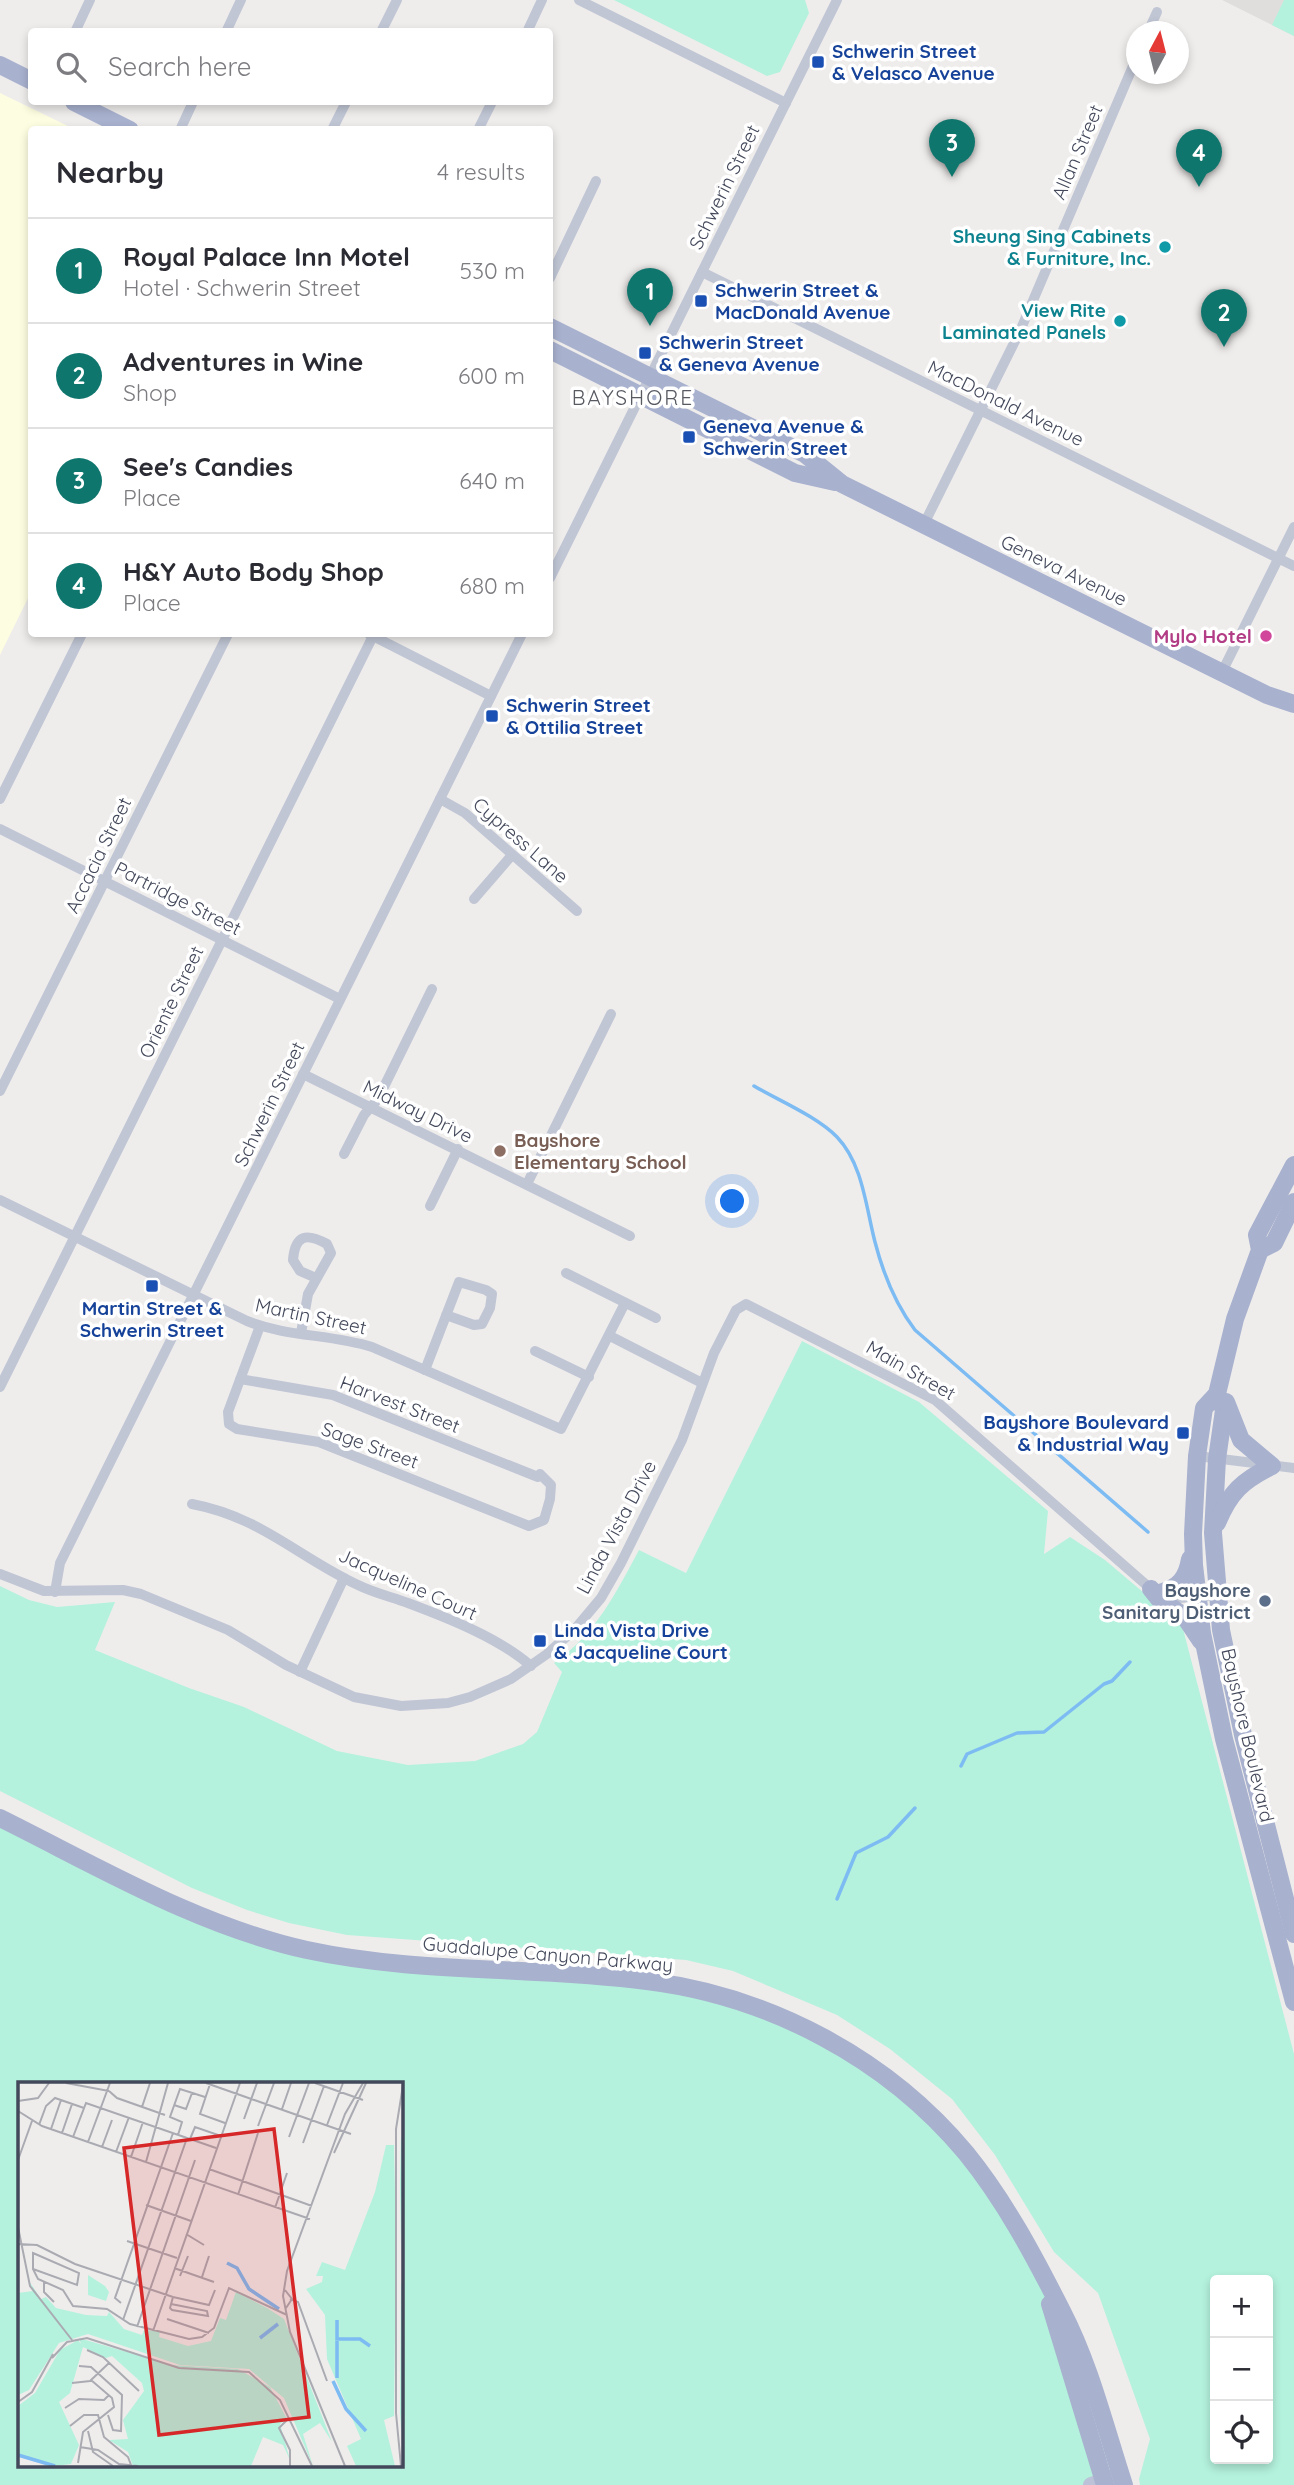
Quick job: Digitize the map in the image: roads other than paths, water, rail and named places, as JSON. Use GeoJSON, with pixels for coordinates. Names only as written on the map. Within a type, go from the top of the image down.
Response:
{"type":"FeatureCollection","features":[{"type":"Feature","properties":{"kind":"main road"},"geometry":{"type":"LineString","coordinates":[[0,65],[28,78]]}},
{"type":"Feature","properties":{"kind":"main road"},"geometry":{"type":"LineString","coordinates":[[80,105],[122,126]]}},
{"type":"Feature","properties":{"kind":"main road","name":"Geneva Avenue"},"geometry":{"type":"LineString","coordinates":[[553,328],[805,454],[842,484]]}},
{"type":"Feature","properties":{"kind":"main road","name":"Geneva Avenue"},"geometry":{"type":"LineString","coordinates":[[553,352],[795,473],[842,484],[924,524],[1267,695],[1294,714]]}},
{"type":"Feature","properties":{"kind":"main road","name":"Geneva Avenue"},"geometry":{"type":"LineString","coordinates":[[1267,695],[1294,704]]}},
{"type":"Feature","properties":{"kind":"main road","name":"Bayshore Boulevard"},"geometry":{"type":"LineString","coordinates":[[1294,1165],[1257,1235],[1260,1250],[1238,1308],[1218,1388],[1204,1408],[1197,1456],[1193,1535],[1206,1651],[1224,1739],[1294,2002]]}},
{"type":"Feature","properties":{"kind":"main road","name":"Bayshore Boulevard"},"geometry":{"type":"LineString","coordinates":[[1260,1250],[1274,1243],[1294,1202]]}},
{"type":"Feature","properties":{"kind":"main road"},"geometry":{"type":"LineString","coordinates":[[1213,1533],[1224,1506],[1242,1482],[1272,1466],[1241,1440],[1218,1388]]}},
{"type":"Feature","properties":{"kind":"main road","name":"Bayshore Boulevard"},"geometry":{"type":"LineString","coordinates":[[1218,1388],[1224,1410],[1217,1459],[1213,1533],[1216,1595],[1243,1735],[1294,1934]]}},
{"type":"Feature","properties":{"kind":"main road"},"geometry":{"type":"LineString","coordinates":[[1193,1535],[1189,1566],[1181,1584],[1156,1591],[1159,1599],[1185,1618],[1206,1651]]}},
{"type":"Feature","properties":{"kind":"main road","name":"Guadalupe Canyon Parkway"},"geometry":{"type":"LineString","coordinates":[[0,1818],[186,1909],[237,1930],[283,1944],[377,1960],[670,1984],[741,2001],[788,2020],[853,2055],[912,2099],[939,2124],[964,2151],[1021,2233],[1043,2277],[1060,2344],[1109,2482]]}},
{"type":"Feature","properties":{"kind":"street"},"geometry":{"type":"LineString","coordinates":[[77,28],[90,0]]}},
{"type":"Feature","properties":{"kind":"street"},"geometry":{"type":"LineString","coordinates":[[228,28],[242,0]]}},
{"type":"Feature","properties":{"kind":"street"},"geometry":{"type":"LineString","coordinates":[[383,28],[397,0]]}},
{"type":"Feature","properties":{"kind":"street"},"geometry":{"type":"LineString","coordinates":[[529,28],[542,0]]}},
{"type":"Feature","properties":{"kind":"street"},"geometry":{"type":"LineString","coordinates":[[579,0],[786,103]]}},
{"type":"Feature","properties":{"kind":"street","name":"Schwerin Street"},"geometry":{"type":"LineString","coordinates":[[553,572],[836,0]]}},
{"type":"Feature","properties":{"kind":"street"},"geometry":{"type":"LineString","coordinates":[[1153,21],[1157,12]]}},
{"type":"Feature","properties":{"kind":"street","name":"Allan Street"},"geometry":{"type":"LineString","coordinates":[[924,524],[1020,331],[1126,82]]}},
{"type":"Feature","properties":{"kind":"street"},"geometry":{"type":"LineString","coordinates":[[182,126],[192,105]]}},
{"type":"Feature","properties":{"kind":"street"},"geometry":{"type":"LineString","coordinates":[[334,126],[344,105]]}},
{"type":"Feature","properties":{"kind":"street"},"geometry":{"type":"LineString","coordinates":[[480,126],[490,105]]}},
{"type":"Feature","properties":{"kind":"street"},"geometry":{"type":"LineString","coordinates":[[553,272],[596,181]]}},
{"type":"Feature","properties":{"kind":"street","name":"MacDonald Avenue"},"geometry":{"type":"LineString","coordinates":[[702,272],[1294,566]]}},
{"type":"Feature","properties":{"kind":"street"},"geometry":{"type":"LineString","coordinates":[[1222,672],[1294,527]]}},
{"type":"Feature","properties":{"kind":"street"},"geometry":{"type":"LineString","coordinates":[[0,799],[81,637]]}},
{"type":"Feature","properties":{"kind":"street","name":"Accacia Street"},"geometry":{"type":"LineString","coordinates":[[0,1091],[226,637]]}},
{"type":"Feature","properties":{"kind":"street","name":"Oriente Street"},"geometry":{"type":"LineString","coordinates":[[0,1387],[370,637]]}},
{"type":"Feature","properties":{"kind":"street"},"geometry":{"type":"LineString","coordinates":[[377,637],[491,696]]}},
{"type":"Feature","properties":{"kind":"street","name":"Schwerin Street"},"geometry":{"type":"LineString","coordinates":[[55,1592],[60,1563],[520,637]]}},
{"type":"Feature","properties":{"kind":"street","name":"Cypress Lane"},"geometry":{"type":"LineString","coordinates":[[440,799],[466,813],[577,911]]}},
{"type":"Feature","properties":{"kind":"street","name":"Partridge Street"},"geometry":{"type":"LineString","coordinates":[[0,829],[340,999]]}},
{"type":"Feature","properties":{"kind":"street"},"geometry":{"type":"LineString","coordinates":[[474,899],[512,855]]}},
{"type":"Feature","properties":{"kind":"street"},"geometry":{"type":"LineString","coordinates":[[344,1154],[364,1115],[378,1099],[432,989]]}},
{"type":"Feature","properties":{"kind":"street"},"geometry":{"type":"LineString","coordinates":[[527,1184],[611,1014]]}},
{"type":"Feature","properties":{"kind":"street","name":"Midway Drive"},"geometry":{"type":"LineString","coordinates":[[303,1074],[631,1236]]}},
{"type":"Feature","properties":{"kind":"street"},"geometry":{"type":"LineString","coordinates":[[430,1206],[458,1149]]}},
{"type":"Feature","properties":{"kind":"street","name":"Martin Street"},"geometry":{"type":"LineString","coordinates":[[0,1200],[260,1326],[358,1343],[561,1430],[625,1303]]}},
{"type":"Feature","properties":{"kind":"street"},"geometry":{"type":"LineString","coordinates":[[566,1273],[656,1318]]}},
{"type":"Feature","properties":{"kind":"street"},"geometry":{"type":"LineString","coordinates":[[300,1334],[308,1294],[316,1278]]}},
{"type":"Feature","properties":{"kind":"street"},"geometry":{"type":"LineString","coordinates":[[425,1370],[446,1315],[459,1282],[492,1294],[490,1308],[482,1324],[474,1325],[446,1315]]}},
{"type":"Feature","properties":{"kind":"street","name":"Linda Vista Drive"},"geometry":{"type":"LineString","coordinates":[[0,1574],[34,1588],[55,1592],[104,1590],[141,1594],[228,1630],[300,1672],[354,1697],[377,1703],[426,1705],[470,1697],[494,1688],[531,1666],[575,1629],[611,1581],[682,1440],[702,1383],[730,1321],[742,1305]]}},
{"type":"Feature","properties":{"kind":"street","name":"Main Street"},"geometry":{"type":"LineString","coordinates":[[742,1305],[750,1305],[935,1400],[1156,1591]]}},
{"type":"Feature","properties":{"kind":"street","name":"Sage Street"},"geometry":{"type":"LineString","coordinates":[[260,1326],[228,1412],[229,1424],[237,1429],[319,1442],[529,1526],[544,1520],[550,1499],[551,1485],[540,1474]]}},
{"type":"Feature","properties":{"kind":"street"},"geometry":{"type":"LineString","coordinates":[[610,1336],[702,1383]]}},
{"type":"Feature","properties":{"kind":"street"},"geometry":{"type":"LineString","coordinates":[[535,1351],[589,1377]]}},
{"type":"Feature","properties":{"kind":"street","name":"Harvest Street"},"geometry":{"type":"LineString","coordinates":[[240,1379],[333,1395],[538,1477],[540,1474]]}},
{"type":"Feature","properties":{"kind":"street"},"geometry":{"type":"LineString","coordinates":[[1197,1456],[1294,1468]]}},
{"type":"Feature","properties":{"kind":"street","name":"Jacqueline Court"},"geometry":{"type":"LineString","coordinates":[[192,1504],[219,1509],[249,1522],[344,1578],[444,1618],[511,1650],[531,1666]]}},
{"type":"Feature","properties":{"kind":"street"},"geometry":{"type":"LineString","coordinates":[[300,1672],[344,1578]]}},
{"type":"Feature","properties":{"kind":"street"},"geometry":{"type":"LineString","coordinates":[[1156,1591],[1179,1598],[1216,1595]]}},
{"type":"Feature","properties":{"kind":"waterway"},"geometry":{"type":"LineString","coordinates":[[754,1086],[819,1123],[846,1148],[858,1173],[886,1277],[915,1330],[1148,1532]]}},
{"type":"Feature","properties":{"kind":"waterway"},"geometry":{"type":"LineString","coordinates":[[961,1766],[967,1754],[1017,1733],[1044,1732],[1104,1684],[1112,1681],[1130,1662]]}},
{"type":"Feature","properties":{"kind":"waterway"},"geometry":{"type":"LineString","coordinates":[[837,1899],[856,1853],[888,1837],[915,1808]]}},
{"type":"Feature","properties":{"kind":"place","name":"Schwerin Street & Velasco Avenue"},"geometry":{"type":"Point","coordinates":[818,62]}},
{"type":"Feature","properties":{"kind":"place","name":"See's Candies"},"geometry":{"type":"Point","coordinates":[952,177]}},
{"type":"Feature","properties":{"kind":"place","name":"H&Y Auto Body Shop"},"geometry":{"type":"Point","coordinates":[1199,187]}},
{"type":"Feature","properties":{"kind":"place","name":"Sheung Sing Cabinets & Furniture, Inc."},"geometry":{"type":"Point","coordinates":[1165,247]}},
{"type":"Feature","properties":{"kind":"place","name":"Schwerin Street & MacDonald Avenue"},"geometry":{"type":"Point","coordinates":[701,301]}},
{"type":"Feature","properties":{"kind":"place","name":"View Rite Laminated Panels"},"geometry":{"type":"Point","coordinates":[1120,321]}},
{"type":"Feature","properties":{"kind":"place","name":"Royal Palace Inn Motel"},"geometry":{"type":"Point","coordinates":[650,326]}},
{"type":"Feature","properties":{"kind":"place","name":"Adventures in Wine"},"geometry":{"type":"Point","coordinates":[1224,347]}},
{"type":"Feature","properties":{"kind":"place","name":"Schwerin Street & Geneva Avenue"},"geometry":{"type":"Point","coordinates":[645,353]}},
{"type":"Feature","properties":{"kind":"place","name":"Geneva Avenue & Schwerin Street"},"geometry":{"type":"Point","coordinates":[689,437]}},
{"type":"Feature","properties":{"kind":"place","name":"Mylo Hotel"},"geometry":{"type":"Point","coordinates":[1266,636]}},
{"type":"Feature","properties":{"kind":"place","name":"Schwerin Street & Ottilia Street"},"geometry":{"type":"Point","coordinates":[492,716]}},
{"type":"Feature","properties":{"kind":"place","name":"Bayshore Elementary School"},"geometry":{"type":"Point","coordinates":[500,1151]}},
{"type":"Feature","properties":{"kind":"place","name":"Martin Street & Schwerin Street"},"geometry":{"type":"Point","coordinates":[152,1286]}},
{"type":"Feature","properties":{"kind":"place","name":"Bayshore Boulevard & Industrial Way"},"geometry":{"type":"Point","coordinates":[1183,1433]}},
{"type":"Feature","properties":{"kind":"place","name":"Bayshore Sanitary District"},"geometry":{"type":"Point","coordinates":[1265,1601]}},
{"type":"Feature","properties":{"kind":"place","name":"Linda Vista Drive & Jacqueline Court"},"geometry":{"type":"Point","coordinates":[540,1641]}},
{"type":"Feature","properties":{"kind":"district","name":"BAYSHORE"},"geometry":{"type":"Point","coordinates":[633,398]}}]}
